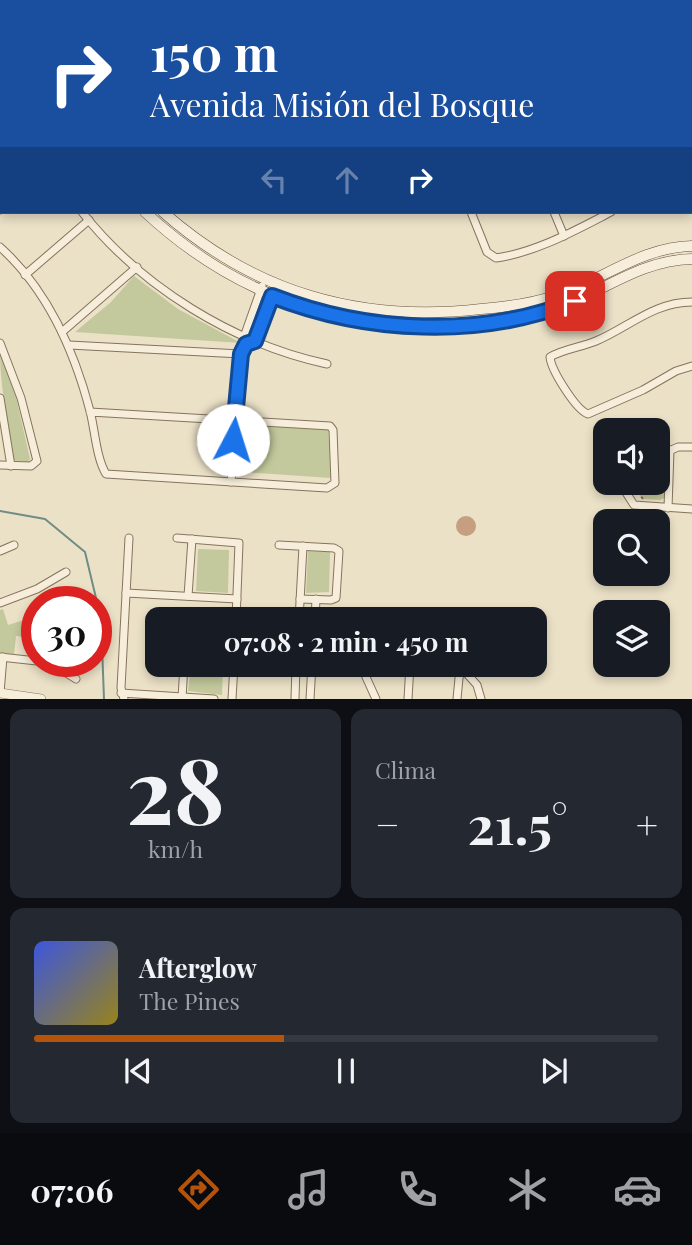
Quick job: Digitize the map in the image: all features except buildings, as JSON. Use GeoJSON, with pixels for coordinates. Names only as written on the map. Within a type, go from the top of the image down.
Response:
{"type":"FeatureCollection","features":[{"type":"Feature","properties":{"kind":"main road"},"geometry":{"type":"LineString","coordinates":[[147,214],[208,262],[260,291],[310,310],[344,318],[398,325],[495,323],[535,315],[575,301],[651,265],[692,259]]}},
{"type":"Feature","properties":{"kind":"main road"},"geometry":{"type":"LineString","coordinates":[[166,214],[215,252],[265,280],[324,301],[399,313],[459,312],[551,298],[578,288],[649,252],[692,246]]}},
{"type":"Feature","properties":{"kind":"main road"},"geometry":{"type":"LineString","coordinates":[[435,326],[459,312]]}},
{"type":"Feature","properties":{"kind":"street"},"geometry":{"type":"LineString","coordinates":[[84,214],[137,267],[177,298],[255,341],[327,364]]}},
{"type":"Feature","properties":{"kind":"street"},"geometry":{"type":"LineString","coordinates":[[472,214],[488,252],[496,258],[564,236],[607,214]]}},
{"type":"Feature","properties":{"kind":"street"},"geometry":{"type":"LineString","coordinates":[[555,214],[564,236]]}},
{"type":"Feature","properties":{"kind":"street"},"geometry":{"type":"LineString","coordinates":[[25,275],[89,220]]}},
{"type":"Feature","properties":{"kind":"street"},"geometry":{"type":"LineString","coordinates":[[0,247],[49,308],[69,345],[106,474],[327,488],[335,483],[333,430],[330,426],[90,412]]}},
{"type":"Feature","properties":{"kind":"street"},"geometry":{"type":"LineString","coordinates":[[62,332],[137,267]]}},
{"type":"Feature","properties":{"kind":"street"},"geometry":{"type":"LineString","coordinates":[[230,482],[241,354],[246,344],[244,335],[265,280]]}},
{"type":"Feature","properties":{"kind":"street"},"geometry":{"type":"LineString","coordinates":[[255,341],[277,285]]}},
{"type":"Feature","properties":{"kind":"street"},"geometry":{"type":"LineString","coordinates":[[692,302],[658,308],[600,339],[550,357],[552,367],[579,409],[588,414],[643,390],[676,371],[692,366]]}},
{"type":"Feature","properties":{"kind":"street"},"geometry":{"type":"LineString","coordinates":[[246,344],[255,341]]}},
{"type":"Feature","properties":{"kind":"street"},"geometry":{"type":"LineString","coordinates":[[0,343],[21,398],[37,461],[31,466],[0,465]]}},
{"type":"Feature","properties":{"kind":"street"},"geometry":{"type":"LineString","coordinates":[[69,345],[241,354]]}},
{"type":"Feature","properties":{"kind":"street"},"geometry":{"type":"LineString","coordinates":[[0,398],[11,466]]}},
{"type":"Feature","properties":{"kind":"street"},"geometry":{"type":"LineString","coordinates":[[670,450],[692,447]]}},
{"type":"Feature","properties":{"kind":"street"},"geometry":{"type":"LineString","coordinates":[[628,495],[634,505],[692,509]]}},
{"type":"Feature","properties":{"kind":"street"},"geometry":{"type":"LineString","coordinates":[[668,495],[668,508]]}},
{"type":"Feature","properties":{"kind":"street"},"geometry":{"type":"LineString","coordinates":[[129,538],[123,696],[214,699]]}},
{"type":"Feature","properties":{"kind":"street"},"geometry":{"type":"LineString","coordinates":[[177,538],[239,542],[237,607]]}},
{"type":"Feature","properties":{"kind":"street"},"geometry":{"type":"LineString","coordinates":[[188,596],[192,539]]}},
{"type":"Feature","properties":{"kind":"street"},"geometry":{"type":"LineString","coordinates":[[0,551],[14,545]]}},
{"type":"Feature","properties":{"kind":"street"},"geometry":{"type":"LineString","coordinates":[[279,545],[334,548],[339,551],[336,598],[300,598]]}},
{"type":"Feature","properties":{"kind":"street"},"geometry":{"type":"LineString","coordinates":[[300,607],[303,546]]}},
{"type":"Feature","properties":{"kind":"street"},"geometry":{"type":"LineString","coordinates":[[0,603],[37,589],[66,572]]}},
{"type":"Feature","properties":{"kind":"street"},"geometry":{"type":"LineString","coordinates":[[126,593],[237,599]]}},
{"type":"Feature","properties":{"kind":"street"},"geometry":{"type":"LineString","coordinates":[[316,599],[316,607]]}},
{"type":"Feature","properties":{"kind":"street"},"geometry":{"type":"LineString","coordinates":[[21,659],[1,657],[0,693],[41,699]]}},
{"type":"Feature","properties":{"kind":"street"},"geometry":{"type":"LineString","coordinates":[[182,698],[183,677]]}},
{"type":"Feature","properties":{"kind":"street"},"geometry":{"type":"LineString","coordinates":[[232,699],[233,677]]}},
{"type":"Feature","properties":{"kind":"street"},"geometry":{"type":"LineString","coordinates":[[295,699],[296,677]]}},
{"type":"Feature","properties":{"kind":"street"},"geometry":{"type":"LineString","coordinates":[[310,699],[311,677]]}},
{"type":"Feature","properties":{"kind":"street"},"geometry":{"type":"LineString","coordinates":[[366,677],[376,699]]}},
{"type":"Feature","properties":{"kind":"street"},"geometry":{"type":"LineString","coordinates":[[408,699],[409,677]]}},
{"type":"Feature","properties":{"kind":"street"},"geometry":{"type":"LineString","coordinates":[[457,699],[459,677]]}},
{"type":"Feature","properties":{"kind":"street"},"geometry":{"type":"LineString","coordinates":[[470,677],[477,685],[481,699]]}},
{"type":"Feature","properties":{"kind":"path"},"geometry":{"type":"LineString","coordinates":[[639,495],[646,499]]}},
{"type":"Feature","properties":{"kind":"green space"},"geometry":{"type":"Polygon","coordinates":[[[134,276],[178,309],[241,343],[75,332],[111,302],[134,276]]]}},
{"type":"Feature","properties":{"kind":"green space"},"geometry":{"type":"Polygon","coordinates":[[[0,353],[16,397],[30,459],[28,463],[13,460],[0,353]]]}},
{"type":"Feature","properties":{"kind":"green space"},"geometry":{"type":"Polygon","coordinates":[[[243,420],[328,425],[331,478],[242,472],[243,420]]]}},
{"type":"Feature","properties":{"kind":"green space"},"geometry":{"type":"Polygon","coordinates":[[[640,495],[665,495],[660,500],[643,499],[640,495]]]}},
{"type":"Feature","properties":{"kind":"green space"},"geometry":{"type":"Polygon","coordinates":[[[198,549],[229,550],[228,593],[196,591],[198,549]]]}},
{"type":"Feature","properties":{"kind":"green space"},"geometry":{"type":"Polygon","coordinates":[[[308,551],[330,552],[329,592],[306,593],[308,551]]]}},
{"type":"Feature","properties":{"kind":"green space"},"geometry":{"type":"Polygon","coordinates":[[[3,609],[8,625],[21,621],[21,636],[16,636],[14,654],[0,653],[0,610],[3,609]]]}},
{"type":"Feature","properties":{"kind":"green space"},"geometry":{"type":"Polygon","coordinates":[[[190,677],[223,677],[222,695],[188,691],[190,677]]]}},
{"type":"Feature","properties":{"kind":"waterway"},"geometry":{"type":"LineString","coordinates":[[0,511],[45,519],[85,552],[101,619],[104,699]]}},
{"type":"Feature","properties":{"kind":"route"},"geometry":{"type":"LineString","coordinates":[[233,440],[241,354],[246,344],[255,341],[272,296],[310,310],[365,322],[435,326],[514,320],[575,301]]}}]}
